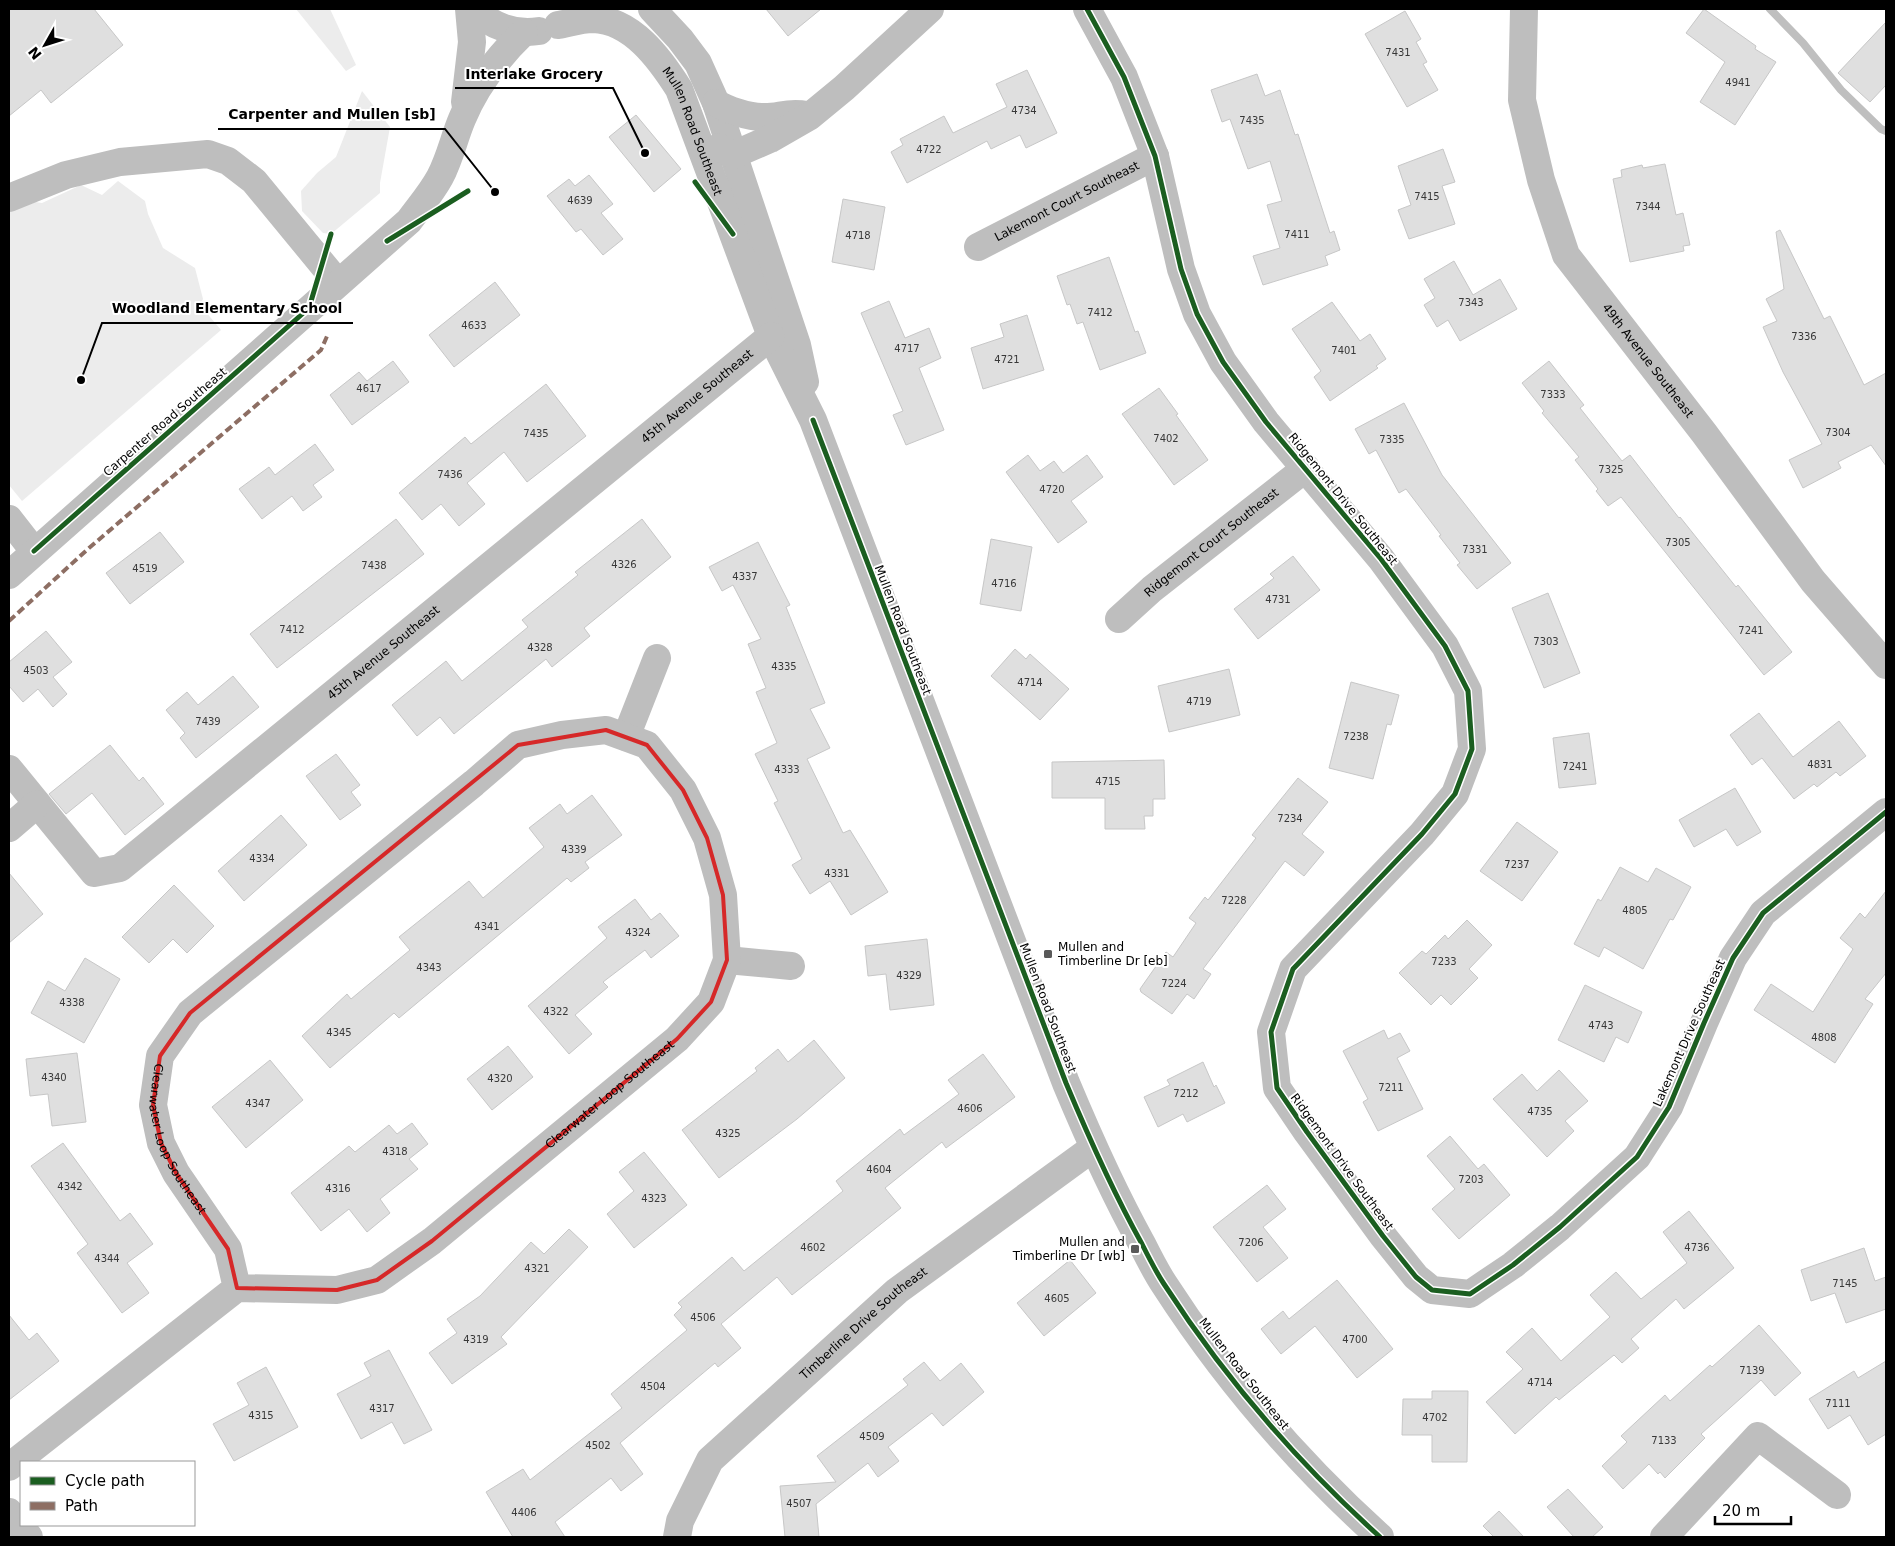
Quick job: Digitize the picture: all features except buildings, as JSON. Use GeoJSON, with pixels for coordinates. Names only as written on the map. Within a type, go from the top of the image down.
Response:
{"type":"FeatureCollection","features":[{"type":"Feature","properties":{"kind":"street","name":"Carpenter Road Southeast"},"geometry":{"type":"LineString","coordinates":[[462,118],[472,42],[468,9]]}},
{"type":"Feature","properties":{"kind":"street"},"geometry":{"type":"LineString","coordinates":[[474,9],[490,22],[507,29],[524,32],[542,31],[558,25],[581,9]]}},
{"type":"Feature","properties":{"kind":"street","name":"Mullen Road Southeast"},"geometry":{"type":"LineString","coordinates":[[652,9],[680,39],[698,63],[716,103],[797,345],[813,420]]}},
{"type":"Feature","properties":{"kind":"street"},"geometry":{"type":"LineString","coordinates":[[679,89],[720,148],[733,156],[810,116],[844,88],[930,9]]}},
{"type":"Feature","properties":{"kind":"street","name":"Ridgemont Drive Southeast"},"geometry":{"type":"LineString","coordinates":[[1087,9],[1124,77],[1155,156],[1181,269],[1197,314],[1223,362],[1266,422],[1381,560],[1445,646],[1468,691],[1472,750],[1456,794],[1422,834],[1292,969],[1271,1032],[1277,1088],[1383,1236],[1416,1276],[1432,1290]]}},
{"type":"Feature","properties":{"kind":"street","name":"49th Avenue Southeast"},"geometry":{"type":"LineString","coordinates":[[1524,9],[1522,100],[1541,180],[1566,255],[1704,433],[1813,580],[1886,665]]}},
{"type":"Feature","properties":{"kind":"street","name":"Mullen Road Southeast"},"geometry":{"type":"LineString","coordinates":[[558,25],[592,19],[614,23],[640,39],[670,75],[679,89],[771,336],[813,420],[1015,953],[1093,1148],[1124,1213],[1163,1283],[1217,1360],[1294,1452],[1342,1504],[1380,1537]]}},
{"type":"Feature","properties":{"kind":"street","name":"Carpenter Road Southeast"},"geometry":{"type":"LineString","coordinates":[[9,575],[409,220],[440,178],[462,118],[477,88],[494,65],[524,32]]}},
{"type":"Feature","properties":{"kind":"street"},"geometry":{"type":"LineString","coordinates":[[716,103],[725,109],[762,117],[794,112],[810,116]]}},
{"type":"Feature","properties":{"kind":"street"},"geometry":{"type":"LineString","coordinates":[[9,198],[66,175],[120,162],[208,154],[228,161],[254,181],[338,283]]}},
{"type":"Feature","properties":{"kind":"street","name":"Lakemont Court Southeast"},"geometry":{"type":"LineString","coordinates":[[978,247],[1155,156]]}},
{"type":"Feature","properties":{"kind":"street","name":"45th Avenue Southeast"},"geometry":{"type":"LineString","coordinates":[[9,769],[94,873],[120,868],[771,336]]}},
{"type":"Feature","properties":{"kind":"street","name":"Ridgemont Court Southeast"},"geometry":{"type":"LineString","coordinates":[[1119,619],[1152,589],[1306,468]]}},
{"type":"Feature","properties":{"kind":"street"},"geometry":{"type":"LineString","coordinates":[[9,519],[34,551]]}},
{"type":"Feature","properties":{"kind":"street"},"geometry":{"type":"LineString","coordinates":[[626,737],[657,658]]}},
{"type":"Feature","properties":{"kind":"street","name":"Clearwater Loop Southeast"},"geometry":{"type":"LineString","coordinates":[[606,730],[647,745],[683,790],[707,838],[723,895],[727,960],[711,1002],[677,1039],[432,1241],[377,1280],[337,1290],[236,1288],[228,1249],[176,1173],[161,1143],[153,1105],[160,1056],[190,1013],[474,783],[518,745],[562,735],[606,730]]}},
{"type":"Feature","properties":{"kind":"street"},"geometry":{"type":"LineString","coordinates":[[9,828],[37,804]]}},
{"type":"Feature","properties":{"kind":"street","name":"Lakemont Drive Southeast"},"geometry":{"type":"LineString","coordinates":[[1432,1290],[1470,1294],[1513,1265],[1637,1157],[1669,1108],[1733,958],[1763,913],[1886,812]]}},
{"type":"Feature","properties":{"kind":"street"},"geometry":{"type":"LineString","coordinates":[[727,960],[791,966]]}},
{"type":"Feature","properties":{"kind":"street","name":"Timberline Drive Southeast"},"geometry":{"type":"LineString","coordinates":[[677,1537],[680,1521],[710,1460],[897,1292],[1093,1148]]}},
{"type":"Feature","properties":{"kind":"street"},"geometry":{"type":"LineString","coordinates":[[9,1467],[236,1288]]}},
{"type":"Feature","properties":{"kind":"street"},"geometry":{"type":"LineString","coordinates":[[1664,1537],[1758,1436],[1837,1495]]}},
{"type":"Feature","properties":{"kind":"street"},"geometry":{"type":"LineString","coordinates":[[9,1512],[20,1526]]}},
{"type":"Feature","properties":{"kind":"street"},"geometry":{"type":"LineString","coordinates":[[20,1526],[29,1537]]}},
{"type":"Feature","properties":{"kind":"highlighted area"},"geometry":{"type":"Polygon","coordinates":[[[606,730],[647,745],[683,790],[707,838],[723,895],[727,960],[711,1002],[677,1039],[432,1241],[377,1280],[337,1290],[237,1288],[228,1249],[176,1173],[161,1143],[153,1105],[160,1056],[190,1013],[518,745],[606,730]]]}},
{"type":"Feature","properties":{"kind":"shaded area"},"geometry":{"type":"Polygon","coordinates":[[[296,9],[330,9],[356,65],[346,71],[296,9]]]}},
{"type":"Feature","properties":{"kind":"shaded area"},"geometry":{"type":"Polygon","coordinates":[[[362,91],[390,127],[380,193],[331,234],[323,233],[302,211],[301,191],[317,173],[336,157],[362,91]]]}},
{"type":"Feature","properties":{"kind":"shaded area"},"geometry":{"type":"Polygon","coordinates":[[[118,181],[145,201],[148,214],[163,248],[195,268],[203,299],[200,305],[221,330],[22,501],[9,485],[9,198],[42,203],[81,185],[102,195],[118,181]]]}},
{"type":"Feature","properties":{"kind":"waterway"},"geometry":{"type":"LineString","coordinates":[[1770,9],[1803,43],[1841,90],[1881,129],[1886,131]]}},
{"type":"Feature","properties":{"kind":"marked path"},"geometry":{"type":"LineString","coordinates":[[9,621],[89,548],[321,350],[328,334]]}},
{"type":"Feature","properties":{"kind":"cycle path"},"geometry":{"type":"LineString","coordinates":[[1087,9],[1124,77],[1155,156],[1181,269],[1197,314],[1223,362],[1266,422],[1381,559],[1445,646],[1468,691],[1472,749],[1455,794],[1422,834],[1293,969],[1271,1032],[1277,1088],[1383,1236],[1416,1277],[1432,1290],[1470,1294],[1513,1265],[1560,1227],[1637,1157],[1669,1107],[1733,958],[1763,913],[1886,812]]}},
{"type":"Feature","properties":{"kind":"cycle path"},"geometry":{"type":"LineString","coordinates":[[695,182],[733,234]]}},
{"type":"Feature","properties":{"kind":"cycle path"},"geometry":{"type":"LineString","coordinates":[[387,241],[468,191]]}},
{"type":"Feature","properties":{"kind":"cycle path"},"geometry":{"type":"LineString","coordinates":[[34,551],[309,308],[331,234]]}},
{"type":"Feature","properties":{"kind":"cycle path"},"geometry":{"type":"LineString","coordinates":[[813,420],[1066,1083],[1121,1205],[1161,1279],[1187,1319],[1237,1385],[1291,1449],[1380,1537]]}},
{"type":"Feature","properties":{"kind":"place","name":"Interlake Grocery"},"geometry":{"type":"Point","coordinates":[645,153]}},
{"type":"Feature","properties":{"kind":"place","name":"Carpenter and Mullen [sb]"},"geometry":{"type":"Point","coordinates":[495,192]}},
{"type":"Feature","properties":{"kind":"place","name":"Woodland Elementary School"},"geometry":{"type":"Point","coordinates":[81,380]}},
{"type":"Feature","properties":{"kind":"place","name":"Mullen and Timberline Dr [eb]"},"geometry":{"type":"Point","coordinates":[1048,954]}},
{"type":"Feature","properties":{"kind":"place","name":"Mullen and Timberline Dr [wb]"},"geometry":{"type":"Point","coordinates":[1135,1249]}}]}
